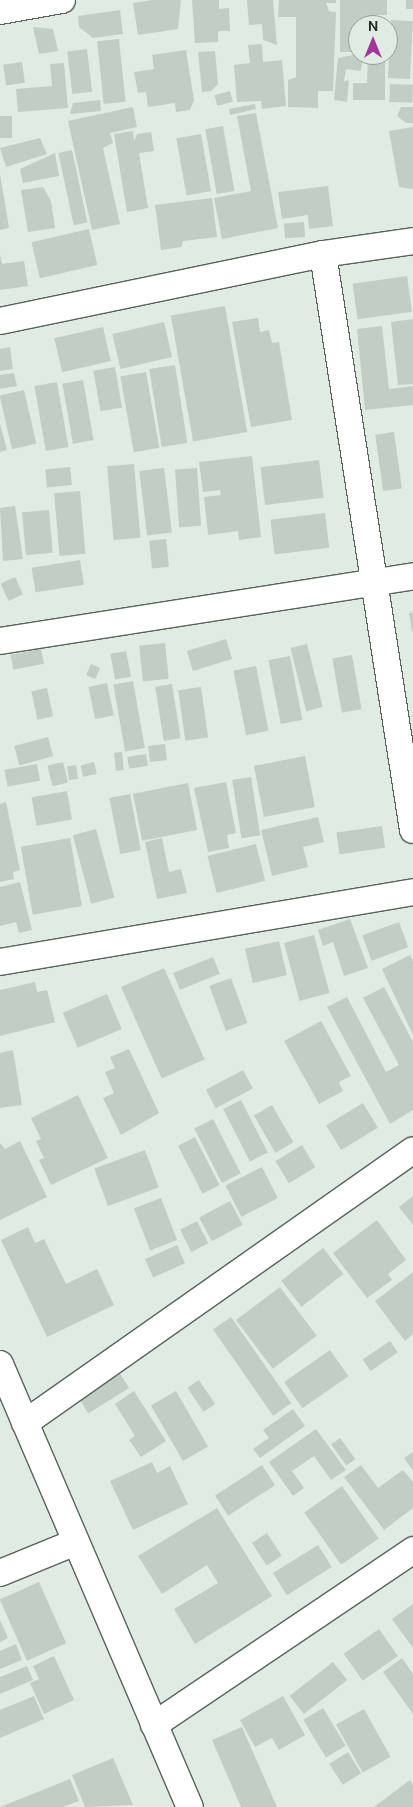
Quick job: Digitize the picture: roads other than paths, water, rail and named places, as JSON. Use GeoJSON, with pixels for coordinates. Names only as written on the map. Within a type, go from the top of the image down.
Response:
{"type":"FeatureCollection","features":[{"type":"Feature","properties":{"kind":"street"},"geometry":{"type":"LineString","coordinates":[[0,11],[62,0]]}},
{"type":"Feature","properties":{"kind":"street"},"geometry":{"type":"LineString","coordinates":[[0,321],[323,254],[413,241]]}},
{"type":"Feature","properties":{"kind":"street"},"geometry":{"type":"LineString","coordinates":[[323,254],[372,583],[413,830]]}},
{"type":"Feature","properties":{"kind":"street"},"geometry":{"type":"LineString","coordinates":[[0,641],[413,576]]}},
{"type":"Feature","properties":{"kind":"street"},"geometry":{"type":"LineString","coordinates":[[0,962],[413,892]]}},
{"type":"Feature","properties":{"kind":"street"},"geometry":{"type":"LineString","coordinates":[[25,1424],[413,1150]]}},
{"type":"Feature","properties":{"kind":"street"},"geometry":{"type":"LineString","coordinates":[[0,1364],[190,1807]]}},
{"type":"Feature","properties":{"kind":"street"},"geometry":{"type":"LineString","coordinates":[[0,1573],[76,1542]]}},
{"type":"Feature","properties":{"kind":"street"},"geometry":{"type":"LineString","coordinates":[[154,1725],[413,1550]]}}]}
